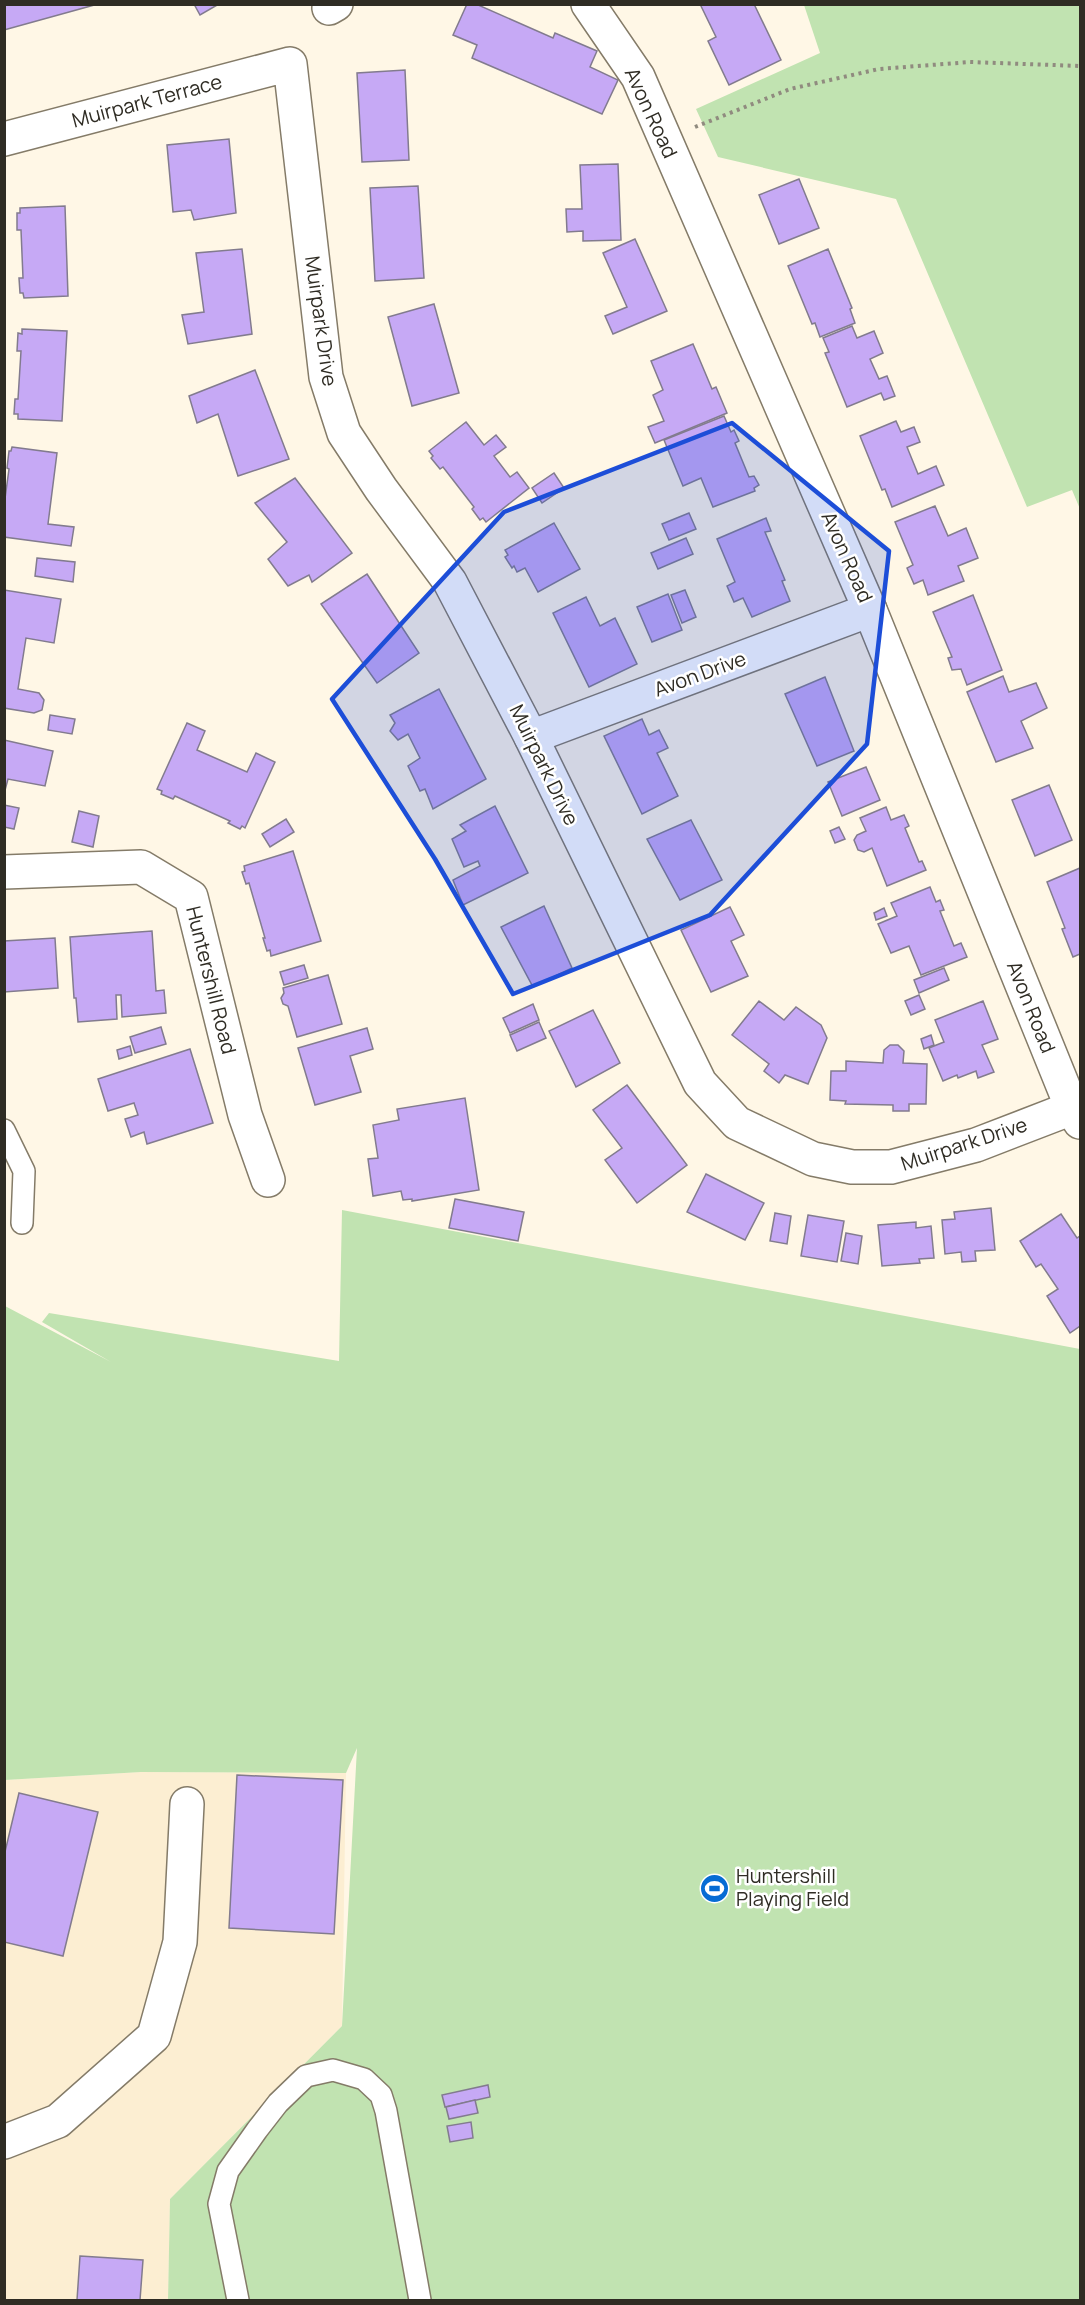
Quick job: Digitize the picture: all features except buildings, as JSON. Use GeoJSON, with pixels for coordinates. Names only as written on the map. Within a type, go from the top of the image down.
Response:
{"type":"FeatureCollection","features":[{"type":"Feature","properties":{"kind":"street","name":"Avon Road"},"geometry":{"type":"LineString","coordinates":[[588,4],[638,77],[870,610],[1076,1115]]}},
{"type":"Feature","properties":{"kind":"street","name":"Muirpark Terrace"},"geometry":{"type":"LineString","coordinates":[[4,139],[290,64]]}},
{"type":"Feature","properties":{"kind":"street","name":"Muirpark Drive"},"geometry":{"type":"LineString","coordinates":[[290,64],[326,377],[344,433],[381,489],[450,582],[531,737],[699,1083],[737,1123],[813,1159],[852,1167],[891,1167],[976,1145],[1076,1115]]}},
{"type":"Feature","properties":{"kind":"street","name":"Avon Drive"},"geometry":{"type":"LineString","coordinates":[[531,737],[870,610]]}},
{"type":"Feature","properties":{"kind":"street","name":"Huntershill Road"},"geometry":{"type":"LineString","coordinates":[[4,872],[141,867],[190,897],[246,1115],[268,1180]]}},
{"type":"Feature","properties":{"kind":"street"},"geometry":{"type":"LineString","coordinates":[[4,2142],[58,2121],[154,2036],[180,1942],[187,1804]]}},
{"type":"Feature","properties":{"kind":"lane"},"geometry":{"type":"LineString","coordinates":[[4,1130],[24,1171],[22,1223]]}},
{"type":"Feature","properties":{"kind":"lane"},"geometry":{"type":"LineString","coordinates":[[238,2301],[219,2204],[228,2171],[256,2130],[294,2087],[306,2076],[333,2070],[364,2079],[381,2095],[420,2301]]}},
{"type":"Feature","properties":{"kind":"path"},"geometry":{"type":"LineString","coordinates":[[664,140],[790,90],[879,69],[970,62],[1080,66]]}},
{"type":"Feature","properties":{"kind":"highlighted area"},"geometry":{"type":"Polygon","coordinates":[[[732,423],[889,551],[867,744],[710,915],[513,994],[435,859],[332,699],[504,512],[732,423]]]}},
{"type":"Feature","properties":{"kind":"shaded area"},"geometry":{"type":"Polygon","coordinates":[[[141,1772],[346,1773],[342,2026],[170,2199],[168,2300],[5,2300],[5,1780],[141,1772]]]}},
{"type":"Feature","properties":{"kind":"green space"},"geometry":{"type":"Polygon","coordinates":[[[804,5],[1080,5],[1080,509],[1072,490],[1027,507],[896,199],[718,157],[696,109],[820,53],[804,5]]]}},
{"type":"Feature","properties":{"kind":"green space","name":"Huntershill Playing Field"},"geometry":{"type":"Polygon","coordinates":[[[342,1210],[1080,1349],[1080,2300],[168,2300],[170,2199],[342,2026],[357,1748],[346,1773],[141,1772],[5,1780],[5,1306],[111,1362],[42,1322],[49,1313],[339,1361],[342,1210]]]}},
{"type":"Feature","properties":{"kind":"place","name":"Huntershill Playing Field"},"geometry":{"type":"Point","coordinates":[715,1888]}}]}
